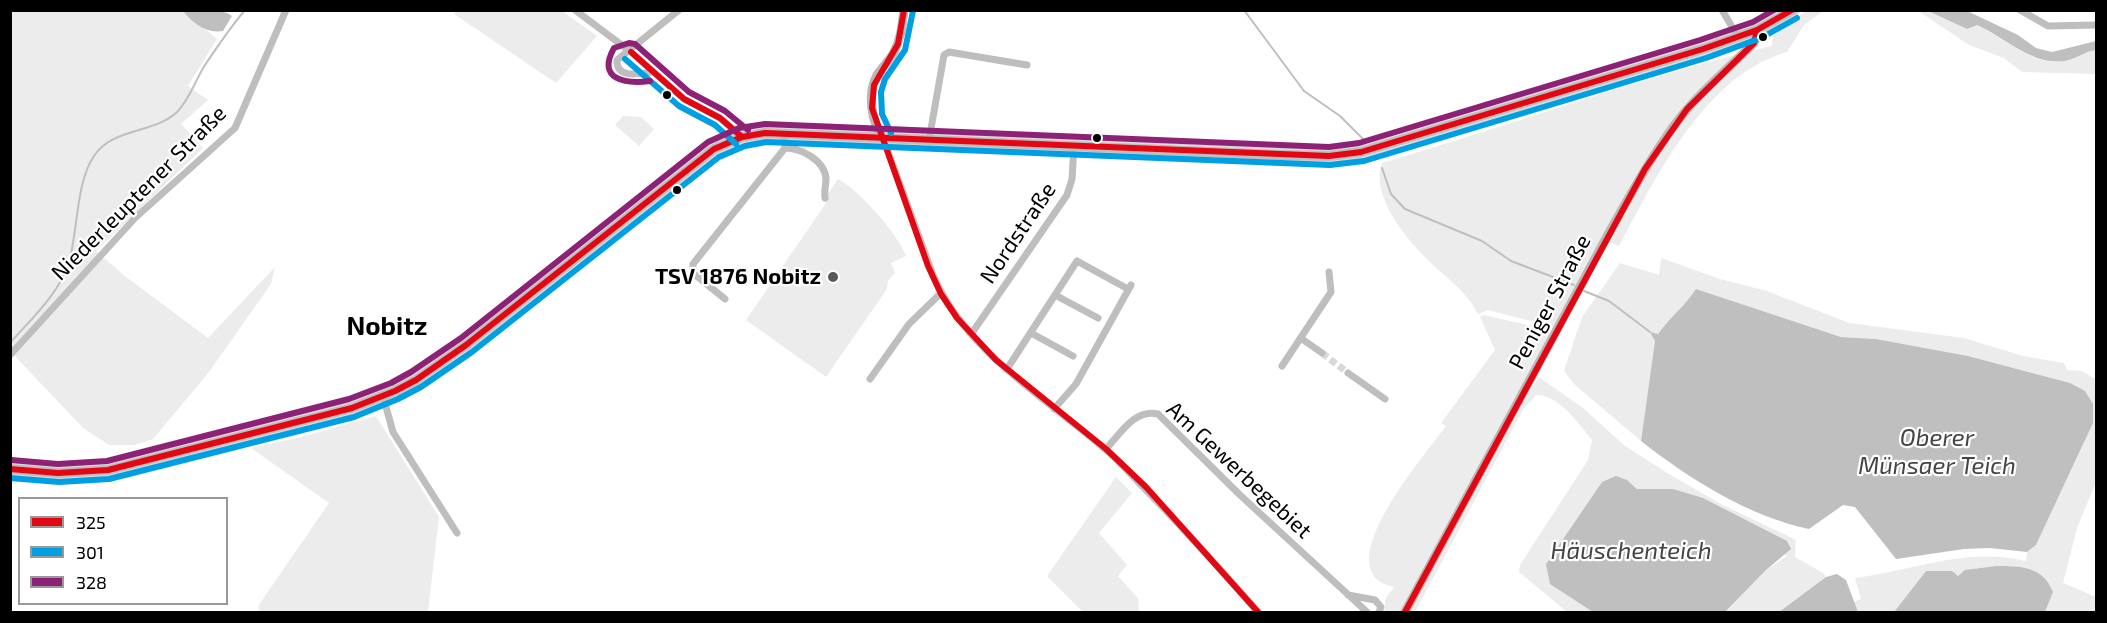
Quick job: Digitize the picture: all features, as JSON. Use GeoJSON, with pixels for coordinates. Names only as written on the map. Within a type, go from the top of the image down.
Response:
{"type":"FeatureCollection","features":[{"type":"Feature","properties":{"kind":"main road"},"geometry":{"type":"LineString","coordinates":[[10,469],[66,473],[119,468],[352,408],[383,396],[416,380],[466,345],[714,149],[742,137],[765,133],[1329,156],[1362,152],[1738,37],[1757,30],[1793,10]]}},
{"type":"Feature","properties":{"kind":"street","name":"Niederleuptener Straße"},"geometry":{"type":"LineString","coordinates":[[10,355],[135,218],[234,128],[286,10]]}},
{"type":"Feature","properties":{"kind":"street"},"geometry":{"type":"LineString","coordinates":[[575,10],[631,52],[684,99],[720,118],[742,137]]}},
{"type":"Feature","properties":{"kind":"street"},"geometry":{"type":"LineString","coordinates":[[652,72],[627,74],[621,72],[617,60],[621,54],[631,52],[679,10]]}},
{"type":"Feature","properties":{"kind":"street"},"geometry":{"type":"LineString","coordinates":[[904,10],[902,33],[894,53],[876,76],[872,96],[873,118],[883,138],[941,293],[972,333],[1007,369],[1106,449],[1182,527],[1258,612]]}},
{"type":"Feature","properties":{"kind":"street"},"geometry":{"type":"LineString","coordinates":[[1722,10],[1738,37]]}},
{"type":"Feature","properties":{"kind":"street"},"geometry":{"type":"LineString","coordinates":[[2020,10],[2048,26],[2097,25]]}},
{"type":"Feature","properties":{"kind":"street","name":"Peniger Straße"},"geometry":{"type":"LineString","coordinates":[[1405,612],[1605,239],[1643,173],[1669,133],[1696,99],[1754,43],[1757,30]]}},
{"type":"Feature","properties":{"kind":"street"},"geometry":{"type":"LineString","coordinates":[[929,140],[944,55],[949,52],[1027,65]]}},
{"type":"Feature","properties":{"kind":"street"},"geometry":{"type":"LineString","coordinates":[[725,299],[698,277],[692,269],[785,148],[784,134]]}},
{"type":"Feature","properties":{"kind":"street","name":"Nordstraße"},"geometry":{"type":"LineString","coordinates":[[972,333],[1067,195],[1072,179],[1074,146]]}},
{"type":"Feature","properties":{"kind":"street"},"geometry":{"type":"LineString","coordinates":[[785,148],[812,157],[822,166],[826,177],[825,198]]}},
{"type":"Feature","properties":{"kind":"street"},"geometry":{"type":"LineString","coordinates":[[1007,369],[1077,261],[1130,287],[1076,384],[1054,409]]}},
{"type":"Feature","properties":{"kind":"street"},"geometry":{"type":"LineString","coordinates":[[1282,366],[1331,292],[1329,272]]}},
{"type":"Feature","properties":{"kind":"street"},"geometry":{"type":"LineString","coordinates":[[870,378],[909,324],[941,293]]}},
{"type":"Feature","properties":{"kind":"street"},"geometry":{"type":"LineString","coordinates":[[1055,295],[1098,318]]}},
{"type":"Feature","properties":{"kind":"street"},"geometry":{"type":"LineString","coordinates":[[1031,333],[1073,356]]}},
{"type":"Feature","properties":{"kind":"street"},"geometry":{"type":"LineString","coordinates":[[1302,339],[1322,353]]}},
{"type":"Feature","properties":{"kind":"street"},"geometry":{"type":"LineString","coordinates":[[1348,373],[1385,399]]}},
{"type":"Feature","properties":{"kind":"street"},"geometry":{"type":"LineString","coordinates":[[383,396],[393,432],[457,533]]}},
{"type":"Feature","properties":{"kind":"street","name":"Am Gewerbegebiet"},"geometry":{"type":"LineString","coordinates":[[1106,449],[1139,415],[1147,411],[1158,414],[1240,495],[1367,612]]}},
{"type":"Feature","properties":{"kind":"street","name":"Am Gewerbegebiet"},"geometry":{"type":"LineString","coordinates":[[1348,595],[1375,600],[1381,607],[1379,612]]}},
{"type":"Feature","properties":{"kind":"shaded area"},"geometry":{"type":"Polygon","coordinates":[[[457,10],[562,11],[597,36],[556,83],[454,14],[457,10]]]}},
{"type":"Feature","properties":{"kind":"shaded area"},"geometry":{"type":"Polygon","coordinates":[[[11,11],[183,11],[217,39],[188,86],[208,100],[181,124],[203,148],[96,251],[125,276],[208,338],[275,267],[271,284],[209,372],[153,439],[135,445],[109,445],[83,428],[11,352],[11,11]]]}},
{"type":"Feature","properties":{"kind":"shaded area"},"geometry":{"type":"Polygon","coordinates":[[[1806,11],[1823,11],[1804,25],[1787,52],[1758,64],[1731,82],[1686,132],[1649,190],[1619,246],[1602,239],[1554,327],[1488,310],[1478,314],[1466,296],[1413,244],[1397,223],[1384,199],[1380,175],[1382,163],[1674,72],[1772,46],[1773,36],[1806,11]]]}},
{"type":"Feature","properties":{"kind":"shaded area"},"geometry":{"type":"Polygon","coordinates":[[[1918,11],[1928,11],[1967,29],[1977,25],[2042,60],[2066,61],[2096,50],[2096,74],[2022,72],[2004,58],[1969,45],[1918,11]]]}},
{"type":"Feature","properties":{"kind":"shaded area"},"geometry":{"type":"Polygon","coordinates":[[[623,116],[641,117],[654,129],[639,146],[615,125],[623,116]]]}},
{"type":"Feature","properties":{"kind":"shaded area","name":"TSV 1876 Nobitz"},"geometry":{"type":"Polygon","coordinates":[[[838,179],[877,213],[895,236],[906,256],[891,263],[895,273],[888,281],[887,289],[826,377],[746,320],[826,203],[823,201],[838,179]]]}},
{"type":"Feature","properties":{"kind":"shaded area"},"geometry":{"type":"Polygon","coordinates":[[[1661,258],[1720,279],[1767,291],[1849,323],[1964,338],[2023,356],[2064,363],[2067,370],[2081,371],[2096,379],[2096,482],[2077,528],[2063,583],[2096,597],[2096,612],[2045,612],[2053,592],[2006,570],[1995,568],[1971,570],[1957,576],[1926,571],[1894,612],[1858,612],[1854,602],[1861,599],[1855,578],[1961,558],[2004,557],[2026,561],[2027,552],[2036,545],[2084,443],[2070,383],[1968,356],[1876,339],[1841,337],[1696,289],[1658,334],[1651,333],[1655,341],[1641,441],[1575,385],[1564,371],[1582,317],[1620,263],[1659,275],[1661,258]]]}},
{"type":"Feature","properties":{"kind":"shaded area"},"geometry":{"type":"Polygon","coordinates":[[[1484,315],[1545,329],[1550,336],[1401,612],[1385,612],[1385,599],[1394,587],[1375,577],[1369,559],[1374,537],[1402,485],[1446,426],[1441,423],[1495,350],[1480,317],[1484,315]]]}},
{"type":"Feature","properties":{"kind":"shaded area"},"geometry":{"type":"Polygon","coordinates":[[[1539,377],[1583,408],[1625,446],[1669,474],[1721,504],[1796,540],[1795,557],[1826,577],[1779,612],[1725,612],[1766,570],[1787,556],[1673,489],[1637,489],[1627,480],[1602,482],[1546,564],[1593,612],[1567,612],[1519,572],[1520,565],[1588,460],[1592,440],[1560,405],[1552,399],[1536,395],[1524,408],[1415,612],[1410,612],[1539,377]]]}},
{"type":"Feature","properties":{"kind":"shaded area"},"geometry":{"type":"Polygon","coordinates":[[[376,416],[439,517],[428,612],[260,612],[258,606],[329,503],[251,448],[376,416]]]}},
{"type":"Feature","properties":{"kind":"shaded area"},"geometry":{"type":"Polygon","coordinates":[[[1116,477],[1132,493],[1099,533],[1127,565],[1118,576],[1138,598],[1139,612],[1083,612],[1047,576],[1116,477]]]}},
{"type":"Feature","properties":{"kind":"water"},"geometry":{"type":"Polygon","coordinates":[[[215,10],[232,16],[223,31],[211,31],[200,27],[183,11],[215,10]]]}},
{"type":"Feature","properties":{"kind":"water"},"geometry":{"type":"Polygon","coordinates":[[[1928,11],[1967,11],[2018,35],[2036,48],[2052,52],[2096,41],[2096,50],[2065,61],[2041,59],[1977,25],[1967,29],[1928,11]]]}},
{"type":"Feature","properties":{"kind":"water","name":"Oberer Münsaer Teich"},"geometry":{"type":"Polygon","coordinates":[[[1696,289],[1841,337],[1876,339],[1968,356],[2070,383],[2085,391],[2093,404],[2093,423],[2036,545],[2027,552],[1990,548],[1964,549],[1896,559],[1855,507],[1843,505],[1809,529],[1742,506],[1699,482],[1659,455],[1641,441],[1655,341],[1650,332],[1658,334],[1696,289]]]}},
{"type":"Feature","properties":{"kind":"water","name":"Häuschenteich"},"geometry":{"type":"Polygon","coordinates":[[[1616,476],[1627,480],[1637,489],[1673,489],[1703,498],[1787,541],[1791,549],[1766,570],[1725,612],[1593,612],[1550,584],[1546,564],[1602,482],[1616,476]]]}},
{"type":"Feature","properties":{"kind":"water"},"geometry":{"type":"Polygon","coordinates":[[[1996,566],[2022,567],[2037,572],[2043,577],[2053,592],[2045,612],[1894,612],[1926,571],[1952,571],[1958,576],[1965,570],[1996,566]]]}},
{"type":"Feature","properties":{"kind":"water"},"geometry":{"type":"Polygon","coordinates":[[[1837,574],[1846,580],[1858,612],[1779,612],[1826,577],[1837,574]]]}},
{"type":"Feature","properties":{"kind":"waterway"},"geometry":{"type":"LineString","coordinates":[[10,343],[52,295],[64,274],[72,249],[84,179],[94,156],[112,140],[157,124],[177,112],[189,96],[205,65],[245,10]]}},
{"type":"Feature","properties":{"kind":"waterway"},"geometry":{"type":"LineString","coordinates":[[1244,10],[1304,91],[1340,116],[1364,140]]}},
{"type":"Feature","properties":{"kind":"waterway"},"geometry":{"type":"LineString","coordinates":[[1382,168],[1391,194],[1405,209],[1482,241],[1511,261],[1574,285]]}},
{"type":"Feature","properties":{"kind":"waterway"},"geometry":{"type":"LineString","coordinates":[[1584,291],[1609,301],[1650,332]]}},
{"type":"Feature","properties":{"kind":"tunnel"},"geometry":{"type":"LineString","coordinates":[[1322,353],[1348,373]]}},
{"type":"Feature","properties":{"kind":"transit line","name":"325"},"geometry":{"type":"LineString","coordinates":[[904,10],[898,44],[874,85],[872,108],[928,266],[941,294],[957,318],[996,360],[1106,449],[1146,487],[1258,612]]}},
{"type":"Feature","properties":{"kind":"transit line","name":"328"},"geometry":{"type":"LineString","coordinates":[[11,460],[58,464],[107,461],[349,399],[391,383],[461,338],[708,142],[739,128],[765,124],[1329,147],[1359,143],[1700,40],[1753,22],[1774,10]]}},
{"type":"Feature","properties":{"kind":"transit line","name":"325"},"geometry":{"type":"LineString","coordinates":[[10,469],[58,473],[108,470],[352,408],[395,391],[416,380],[466,345],[714,149],[742,137],[765,133],[1329,156],[1361,152],[1703,49],[1757,30],[1792,10]]}},
{"type":"Feature","properties":{"kind":"transit line","name":"301"},"geometry":{"type":"LineString","coordinates":[[891,133],[882,114],[881,92],[885,79],[905,50],[913,11]]}},
{"type":"Feature","properties":{"kind":"transit line","name":"301"},"geometry":{"type":"LineString","coordinates":[[10,478],[59,482],[109,479],[354,417],[398,399],[421,387],[472,352],[719,157],[745,146],[766,142],[1330,165],[1364,161],[1706,58],[1761,38],[1797,18]]}},
{"type":"Feature","properties":{"kind":"transit line","name":"325"},"geometry":{"type":"LineString","coordinates":[[1405,612],[1645,169],[1687,109],[1754,43],[1757,30]]}},
{"type":"Feature","properties":{"kind":"transit line","name":"328"},"geometry":{"type":"LineString","coordinates":[[650,81],[632,82],[616,78],[609,67],[609,59],[614,48],[629,43],[635,44],[689,92],[725,111],[748,130]]}},
{"type":"Feature","properties":{"kind":"transit line","name":"325"},"geometry":{"type":"LineString","coordinates":[[631,52],[684,99],[720,118],[742,137]]}},
{"type":"Feature","properties":{"kind":"transit line","name":"301"},"geometry":{"type":"LineString","coordinates":[[625,59],[679,106],[715,125],[736,144]]}},
{"type":"Feature","properties":{"kind":"place","name":"TSV 1876 Nobitz"},"geometry":{"type":"Point","coordinates":[833,277]}},
{"type":"Feature","properties":{"kind":"district","name":"Nobitz"},"geometry":{"type":"Point","coordinates":[387,326]}}]}
